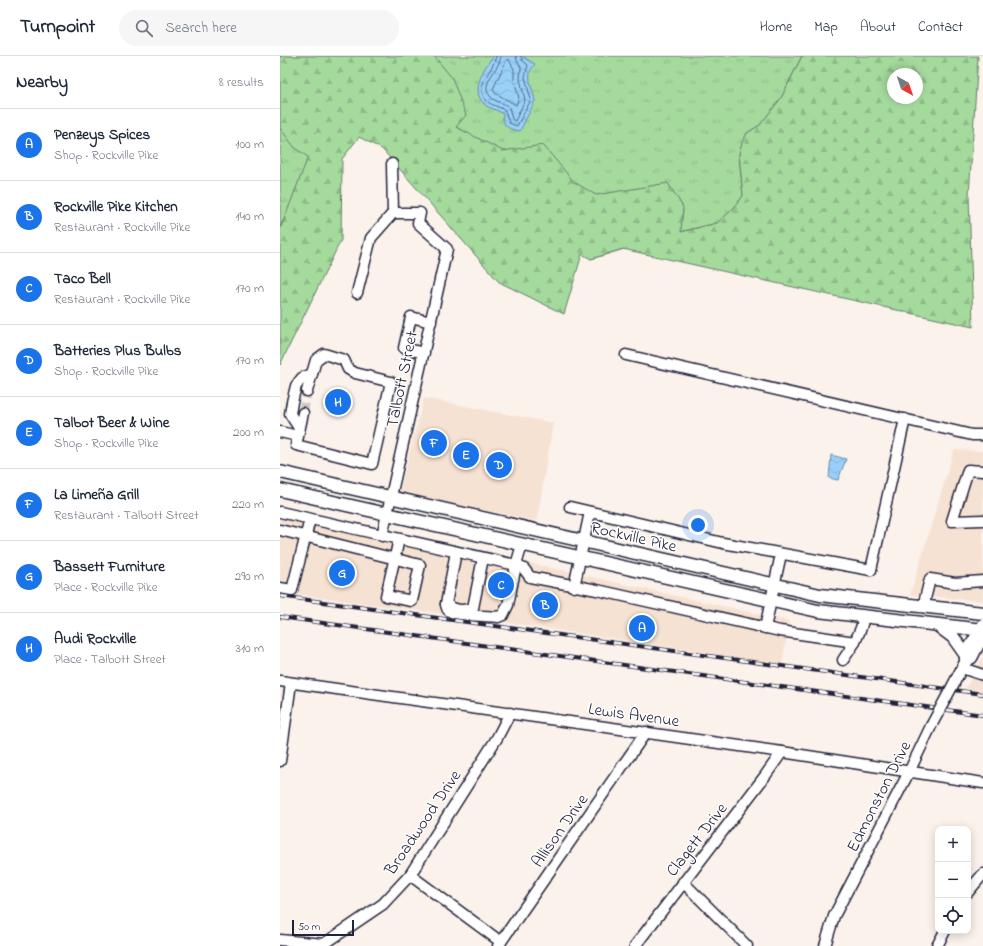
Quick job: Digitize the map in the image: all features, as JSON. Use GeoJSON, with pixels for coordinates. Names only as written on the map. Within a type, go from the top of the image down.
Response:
{"type":"FeatureCollection","features":[{"type":"Feature","properties":{"kind":"main road","name":"Rockville Pike"},"geometry":{"type":"LineString","coordinates":[[280,472],[391,499],[820,595],[983,613]]}},
{"type":"Feature","properties":{"kind":"main road","name":"Rockville Pike"},"geometry":{"type":"LineString","coordinates":[[280,490],[388,516],[818,611],[982,630]]}},
{"type":"Feature","properties":{"kind":"main road"},"geometry":{"type":"LineString","coordinates":[[937,625],[953,638],[964,661]]}},
{"type":"Feature","properties":{"kind":"street"},"geometry":{"type":"LineString","coordinates":[[357,293],[371,238],[393,213],[392,164]]}},
{"type":"Feature","properties":{"kind":"street","name":"Talbott Street"},"geometry":{"type":"LineString","coordinates":[[382,536],[388,516],[447,249],[418,223],[420,213],[393,213]]}},
{"type":"Feature","properties":{"kind":"street"},"geometry":{"type":"LineString","coordinates":[[424,353],[404,348],[411,317],[430,322]]}},
{"type":"Feature","properties":{"kind":"street"},"geometry":{"type":"LineString","coordinates":[[303,413],[296,445],[372,464],[391,382],[355,373],[348,369],[344,360],[324,354],[316,360],[307,391]]}},
{"type":"Feature","properties":{"kind":"street"},"geometry":{"type":"LineString","coordinates":[[626,355],[905,420],[972,435],[983,435]]}},
{"type":"Feature","properties":{"kind":"street"},"geometry":{"type":"LineString","coordinates":[[298,432],[290,414],[292,402],[296,386],[302,378],[312,374]]}},
{"type":"Feature","properties":{"kind":"street"},"geometry":{"type":"LineString","coordinates":[[570,507],[723,543],[871,570],[905,420]]}},
{"type":"Feature","properties":{"kind":"street"},"geometry":{"type":"LineString","coordinates":[[280,432],[298,432]]}},
{"type":"Feature","properties":{"kind":"street"},"geometry":{"type":"LineString","coordinates":[[983,471],[968,470],[952,521],[983,520]]}},
{"type":"Feature","properties":{"kind":"street"},"geometry":{"type":"LineString","coordinates":[[280,512],[516,565],[524,569],[530,578],[597,590],[765,628],[855,642]]}},
{"type":"Feature","properties":{"kind":"street"},"geometry":{"type":"LineString","coordinates":[[574,587],[590,512]]}},
{"type":"Feature","properties":{"kind":"street"},"geometry":{"type":"LineString","coordinates":[[280,588],[292,590],[304,537],[310,519]]}},
{"type":"Feature","properties":{"kind":"street"},"geometry":{"type":"LineString","coordinates":[[280,530],[304,537],[394,559],[420,565],[412,600],[386,596],[394,559],[399,539]]}},
{"type":"Feature","properties":{"kind":"street"},"geometry":{"type":"LineString","coordinates":[[456,552],[446,604],[447,610],[459,614],[498,617],[503,615],[508,604],[516,565],[522,545]]}},
{"type":"Feature","properties":{"kind":"street"},"geometry":{"type":"LineString","coordinates":[[765,628],[781,554]]}},
{"type":"Feature","properties":{"kind":"street"},"geometry":{"type":"LineString","coordinates":[[446,604],[453,609],[464,611],[473,608],[483,558]]}},
{"type":"Feature","properties":{"kind":"street"},"geometry":{"type":"LineString","coordinates":[[925,607],[925,599],[930,579],[956,583],[983,581]]}},
{"type":"Feature","properties":{"kind":"street"},"geometry":{"type":"LineString","coordinates":[[843,660],[855,642],[864,616]]}},
{"type":"Feature","properties":{"kind":"street","name":"Edmonston Drive"},"geometry":{"type":"LineString","coordinates":[[825,946],[834,916],[910,772],[964,661],[982,630]]}},
{"type":"Feature","properties":{"kind":"street"},"geometry":{"type":"LineString","coordinates":[[964,661],[983,674]]}},
{"type":"Feature","properties":{"kind":"street","name":"Lewis Avenue"},"geometry":{"type":"LineString","coordinates":[[280,682],[646,732],[983,783]]}},
{"type":"Feature","properties":{"kind":"street"},"geometry":{"type":"LineString","coordinates":[[280,761],[291,683]]}},
{"type":"Feature","properties":{"kind":"street","name":"Broadwood Drive"},"geometry":{"type":"LineString","coordinates":[[324,945],[383,904],[410,875],[497,738],[510,713]]}},
{"type":"Feature","properties":{"kind":"street","name":"Allison Drive"},"geometry":{"type":"LineString","coordinates":[[499,944],[646,732]]}},
{"type":"Feature","properties":{"kind":"street","name":"Clagett Drive"},"geometry":{"type":"LineString","coordinates":[[635,946],[782,752]]}},
{"type":"Feature","properties":{"kind":"street"},"geometry":{"type":"LineString","coordinates":[[971,888],[983,874]]}},
{"type":"Feature","properties":{"kind":"street"},"geometry":{"type":"LineString","coordinates":[[410,875],[499,944]]}},
{"type":"Feature","properties":{"kind":"street"},"geometry":{"type":"LineString","coordinates":[[683,882],[747,946]]}},
{"type":"Feature","properties":{"kind":"street"},"geometry":{"type":"LineString","coordinates":[[937,946],[943,934]]}},
{"type":"Feature","properties":{"kind":"street"},"geometry":{"type":"LineString","coordinates":[[280,940],[324,945]]}},
{"type":"Feature","properties":{"kind":"shaded area"},"geometry":{"type":"Polygon","coordinates":[[[424,398],[553,423],[537,521],[399,493],[424,398]]]}},
{"type":"Feature","properties":{"kind":"shaded area"},"geometry":{"type":"Polygon","coordinates":[[[954,450],[983,451],[983,601],[910,595],[954,450]]]}},
{"type":"Feature","properties":{"kind":"shaded area"},"geometry":{"type":"Polygon","coordinates":[[[280,507],[789,621],[782,664],[509,623],[280,592],[280,507]]]}},
{"type":"Feature","properties":{"kind":"shaded area"},"geometry":{"type":"Polygon","coordinates":[[[983,657],[983,691],[966,688],[983,657]]]}},
{"type":"Feature","properties":{"kind":"green space"},"geometry":{"type":"Polygon","coordinates":[[[280,56],[802,56],[781,98],[760,125],[747,133],[739,154],[743,196],[733,209],[717,223],[680,232],[591,259],[473,137],[456,127],[387,76],[281,224],[280,230],[280,56]]]}},
{"type":"Feature","properties":{"kind":"green space"},"geometry":{"type":"Polygon","coordinates":[[[280,56],[434,56],[452,78],[466,115],[456,127],[503,151],[543,145],[574,182],[596,195],[668,183],[683,207],[681,232],[717,223],[733,209],[743,196],[739,154],[742,143],[747,133],[760,125],[781,98],[802,56],[978,56],[969,195],[973,327],[623,249],[591,259],[582,254],[564,314],[499,282],[382,149],[359,137],[342,159],[341,240],[280,365],[280,230],[308,157],[295,148],[280,128],[280,56]]]}},
{"type":"Feature","properties":{"kind":"water"},"geometry":{"type":"Polygon","coordinates":[[[493,56],[522,56],[535,64],[530,73],[530,82],[535,101],[520,131],[507,127],[503,122],[503,114],[486,106],[480,98],[478,86],[480,79],[493,56]]]}},
{"type":"Feature","properties":{"kind":"water"},"geometry":{"type":"Polygon","coordinates":[[[831,455],[846,459],[838,480],[829,478],[831,455]]]}},
{"type":"Feature","properties":{"kind":"tunnel"},"geometry":{"type":"LineString","coordinates":[[303,413],[307,391]]}},
{"type":"Feature","properties":{"kind":"railway"},"geometry":{"type":"LineString","coordinates":[[280,596],[983,694]]}},
{"type":"Feature","properties":{"kind":"railway"},"geometry":{"type":"LineString","coordinates":[[280,617],[983,715]]}},
{"type":"Feature","properties":{"kind":"place","name":"Audi Rockville"},"geometry":{"type":"Point","coordinates":[338,402]}},
{"type":"Feature","properties":{"kind":"place","name":"La Limeña Grill"},"geometry":{"type":"Point","coordinates":[434,443]}},
{"type":"Feature","properties":{"kind":"place","name":"Talbot Beer & Wine"},"geometry":{"type":"Point","coordinates":[466,455]}},
{"type":"Feature","properties":{"kind":"place","name":"Batteries Plus Bulbs"},"geometry":{"type":"Point","coordinates":[499,465]}},
{"type":"Feature","properties":{"kind":"place","name":"Bassett Furniture"},"geometry":{"type":"Point","coordinates":[342,573]}},
{"type":"Feature","properties":{"kind":"place","name":"Taco Bell"},"geometry":{"type":"Point","coordinates":[501,585]}},
{"type":"Feature","properties":{"kind":"place","name":"Rockville Pike Kitchen"},"geometry":{"type":"Point","coordinates":[545,605]}},
{"type":"Feature","properties":{"kind":"place","name":"Penzeys Spices"},"geometry":{"type":"Point","coordinates":[642,628]}}]}
